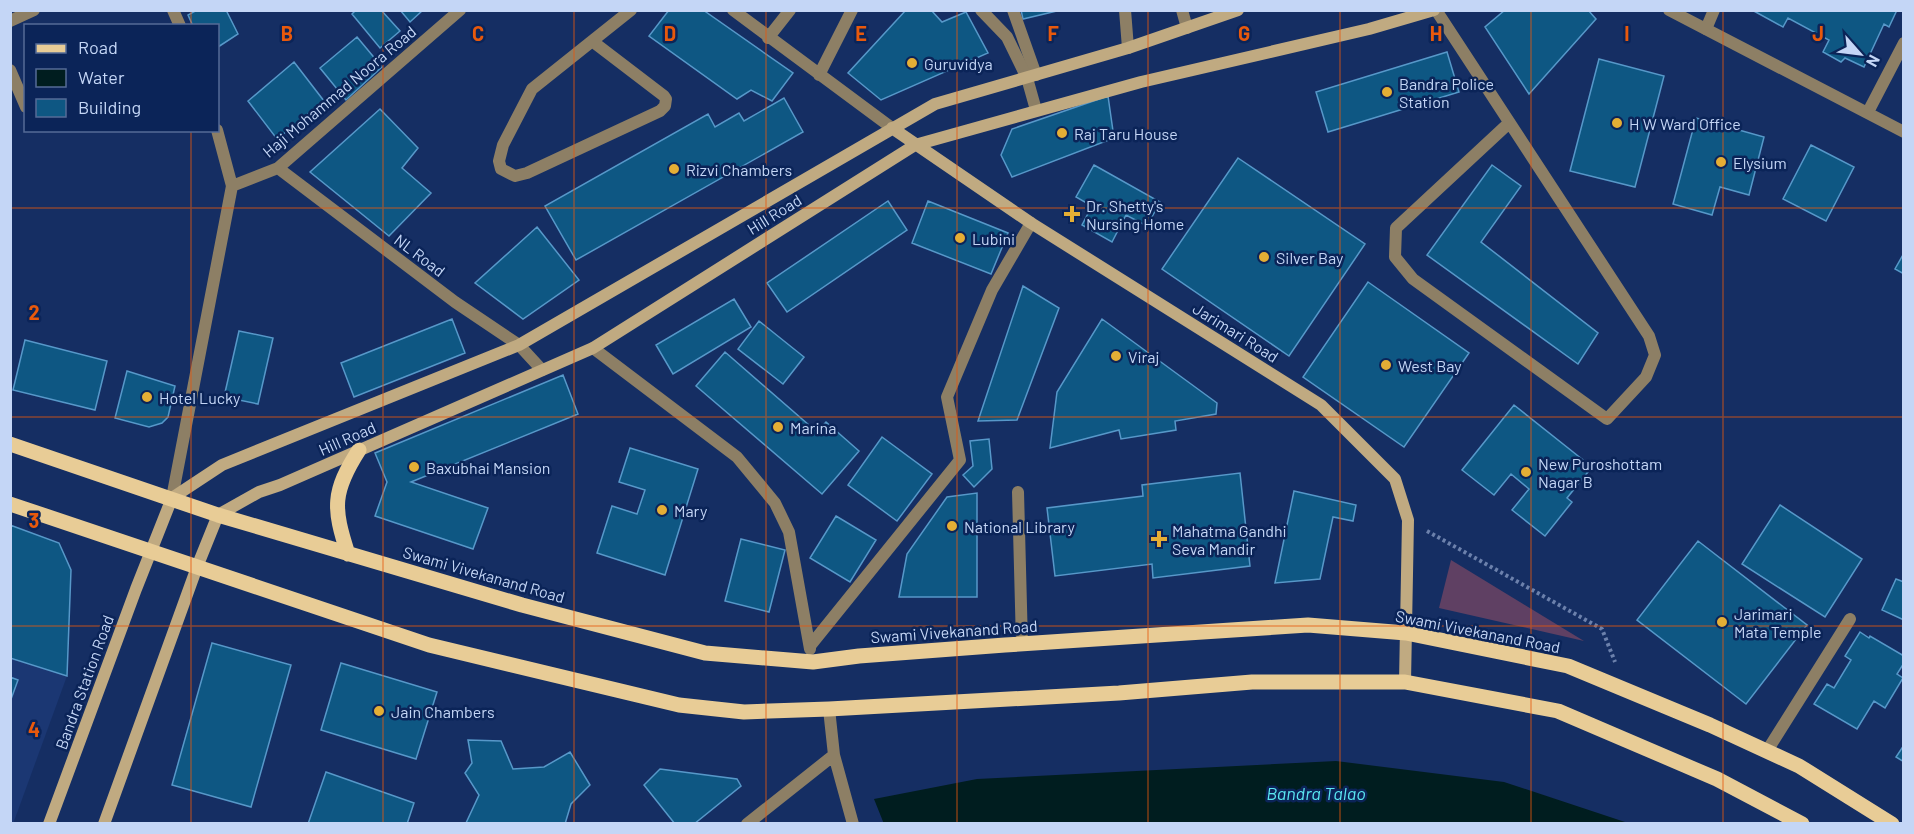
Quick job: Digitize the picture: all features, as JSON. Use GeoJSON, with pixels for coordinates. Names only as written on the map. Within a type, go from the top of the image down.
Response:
{"type":"FeatureCollection","features":[{"type":"Feature","properties":{"kind":"main road","name":"Hill Road"},"geometry":{"type":"LineString","coordinates":[[172,498],[222,465],[519,345],[935,104],[1128,48],[1238,10]]}},
{"type":"Feature","properties":{"kind":"main road","name":"Hill Road"},"geometry":{"type":"LineString","coordinates":[[218,515],[259,492],[280,485],[593,348],[915,145],[1141,82],[1369,29],[1435,10]]}},
{"type":"Feature","properties":{"kind":"main road","name":"Jarimari Road"},"geometry":{"type":"LineString","coordinates":[[891,128],[1032,223],[1321,405],[1395,479],[1408,520],[1405,682]]}},
{"type":"Feature","properties":{"kind":"main road","name":"Swami Vivekanand Road"},"geometry":{"type":"LineString","coordinates":[[10,444],[218,515],[522,605],[705,653],[859,656],[1308,625],[1406,633],[1568,666],[1799,766],[1892,824]]}},
{"type":"Feature","properties":{"kind":"main road"},"geometry":{"type":"LineString","coordinates":[[348,554],[338,523],[336,497],[346,471],[359,450]]}},
{"type":"Feature","properties":{"kind":"main road","name":"Bandra Station Road"},"geometry":{"type":"LineString","coordinates":[[49,824],[172,498]]}},
{"type":"Feature","properties":{"kind":"main road"},"geometry":{"type":"LineString","coordinates":[[10,504],[429,645],[679,705],[744,712],[829,710],[1119,693],[1252,681],[1405,682],[1558,711],[1717,779],[1802,824]]}},
{"type":"Feature","properties":{"kind":"main road"},"geometry":{"type":"LineString","coordinates":[[104,824],[218,515]]}},
{"type":"Feature","properties":{"kind":"street"},"geometry":{"type":"LineString","coordinates":[[10,21],[34,10]]}},
{"type":"Feature","properties":{"kind":"street"},"geometry":{"type":"LineString","coordinates":[[173,10],[179,24]]}},
{"type":"Feature","properties":{"kind":"street","name":"Haji Mohammad Noora Road"},"geometry":{"type":"LineString","coordinates":[[232,186],[278,168],[460,10]]}},
{"type":"Feature","properties":{"kind":"street"},"geometry":{"type":"LineString","coordinates":[[592,41],[664,96],[665,106],[660,111],[527,173],[515,176],[501,169],[499,161],[503,145],[532,89],[592,41],[631,10]]}},
{"type":"Feature","properties":{"kind":"street"},"geometry":{"type":"LineString","coordinates":[[733,10],[891,128]]}},
{"type":"Feature","properties":{"kind":"street"},"geometry":{"type":"LineString","coordinates":[[768,38],[790,10]]}},
{"type":"Feature","properties":{"kind":"street"},"geometry":{"type":"LineString","coordinates":[[819,75],[852,10]]}},
{"type":"Feature","properties":{"kind":"street"},"geometry":{"type":"LineString","coordinates":[[981,10],[1007,37],[1031,76]]}},
{"type":"Feature","properties":{"kind":"street"},"geometry":{"type":"LineString","coordinates":[[1013,10],[1031,76],[1036,110]]}},
{"type":"Feature","properties":{"kind":"street"},"geometry":{"type":"LineString","coordinates":[[1125,10],[1128,48]]}},
{"type":"Feature","properties":{"kind":"street"},"geometry":{"type":"LineString","coordinates":[[1182,10],[1187,28]]}},
{"type":"Feature","properties":{"kind":"street"},"geometry":{"type":"LineString","coordinates":[[1435,10],[1649,336],[1655,354],[1646,377],[1607,419],[1413,279],[1395,257],[1396,228],[1509,123]]}},
{"type":"Feature","properties":{"kind":"street"},"geometry":{"type":"LineString","coordinates":[[1669,10],[1904,132]]}},
{"type":"Feature","properties":{"kind":"street"},"geometry":{"type":"LineString","coordinates":[[1706,29],[1714,10]]}},
{"type":"Feature","properties":{"kind":"street"},"geometry":{"type":"LineString","coordinates":[[1868,112],[1904,43]]}},
{"type":"Feature","properties":{"kind":"street"},"geometry":{"type":"LineString","coordinates":[[10,70],[24,102]]}},
{"type":"Feature","properties":{"kind":"street"},"geometry":{"type":"LineString","coordinates":[[172,498],[232,186],[218,132]]}},
{"type":"Feature","properties":{"kind":"street","name":"NL Road"},"geometry":{"type":"LineString","coordinates":[[278,168],[455,302],[519,345],[542,370]]}},
{"type":"Feature","properties":{"kind":"street"},"geometry":{"type":"LineString","coordinates":[[811,654],[960,460],[947,396],[992,290],[1032,223]]}},
{"type":"Feature","properties":{"kind":"street"},"geometry":{"type":"LineString","coordinates":[[593,348],[737,457],[775,503],[789,532],[811,654]]}},
{"type":"Feature","properties":{"kind":"street"},"geometry":{"type":"LineString","coordinates":[[1018,492],[1022,644]]}},
{"type":"Feature","properties":{"kind":"street"},"geometry":{"type":"LineString","coordinates":[[1767,751],[1850,619]]}},
{"type":"Feature","properties":{"kind":"street"},"geometry":{"type":"LineString","coordinates":[[829,710],[834,755],[853,824]]}},
{"type":"Feature","properties":{"kind":"street"},"geometry":{"type":"LineString","coordinates":[[747,824],[834,755]]}},
{"type":"Feature","properties":{"kind":"path"},"geometry":{"type":"LineString","coordinates":[[1408,520],[1602,629],[1626,690]]}},
{"type":"Feature","properties":{"kind":"shaded area"},"geometry":{"type":"Polygon","coordinates":[[[1451,560],[1584,641],[1439,608],[1451,560]]]}},
{"type":"Feature","properties":{"kind":"shaded area"},"geometry":{"type":"Polygon","coordinates":[[[10,658],[67,676],[13,824],[10,823],[10,658]]]}},
{"type":"Feature","properties":{"kind":"water","name":"Bandra Talao"},"geometry":{"type":"Polygon","coordinates":[[[1336,761],[1504,782],[1628,823],[884,824],[874,799],[977,779],[1336,761]]]}},
{"type":"Feature","properties":{"kind":"building"},"geometry":{"type":"Polygon","coordinates":[[[197,10],[226,10],[238,34],[219,46],[219,24],[192,24],[188,15],[197,10]]]}},
{"type":"Feature","properties":{"kind":"building"},"geometry":{"type":"Polygon","coordinates":[[[356,10],[381,10],[400,31],[380,48],[352,14],[356,10]]]}},
{"type":"Feature","properties":{"kind":"building"},"geometry":{"type":"Polygon","coordinates":[[[400,10],[423,10],[410,22],[400,10]]]}},
{"type":"Feature","properties":{"kind":"building"},"geometry":{"type":"Polygon","coordinates":[[[669,10],[703,10],[793,73],[772,101],[751,90],[737,99],[649,36],[669,10]]]}},
{"type":"Feature","properties":{"kind":"building","name":"Guruvidya"},"geometry":{"type":"Polygon","coordinates":[[[906,10],[931,10],[942,22],[966,12],[988,53],[881,100],[848,73],[906,10]]]}},
{"type":"Feature","properties":{"kind":"building"},"geometry":{"type":"Polygon","coordinates":[[[1021,10],[1061,10],[1023,19],[1021,10]]]}},
{"type":"Feature","properties":{"kind":"building"},"geometry":{"type":"Polygon","coordinates":[[[1505,10],[1588,10],[1596,19],[1529,94],[1485,27],[1505,10]]]}},
{"type":"Feature","properties":{"kind":"building"},"geometry":{"type":"Polygon","coordinates":[[[1752,10],[1897,10],[1889,27],[1884,24],[1864,67],[1845,58],[1841,62],[1823,52],[1829,40],[1788,18],[1783,27],[1752,10]]]}},
{"type":"Feature","properties":{"kind":"building"},"geometry":{"type":"Polygon","coordinates":[[[357,37],[382,67],[346,100],[320,68],[357,37]]]}},
{"type":"Feature","properties":{"kind":"building","name":"Bandra Police Station"},"geometry":{"type":"Polygon","coordinates":[[[1447,52],[1459,92],[1328,132],[1316,92],[1447,52]]]}},
{"type":"Feature","properties":{"kind":"building","name":"H W Ward Office"},"geometry":{"type":"Polygon","coordinates":[[[1599,59],[1664,76],[1635,187],[1570,171],[1599,59]]]}},
{"type":"Feature","properties":{"kind":"building"},"geometry":{"type":"Polygon","coordinates":[[[294,62],[324,101],[277,139],[248,101],[294,62]]]}},
{"type":"Feature","properties":{"kind":"building","name":"Raj Taru House"},"geometry":{"type":"Polygon","coordinates":[[[1108,96],[1114,138],[1012,177],[1001,155],[1012,129],[1108,96]]]}},
{"type":"Feature","properties":{"kind":"building","name":"Rizvi Chambers"},"geometry":{"type":"Polygon","coordinates":[[[784,98],[803,132],[576,260],[545,206],[708,114],[715,127],[739,113],[744,121],[784,98]]]}},
{"type":"Feature","properties":{"kind":"building"},"geometry":{"type":"Polygon","coordinates":[[[380,109],[418,148],[402,168],[431,193],[389,236],[310,172],[380,109]]]}},
{"type":"Feature","properties":{"kind":"building","name":"Elysium"},"geometry":{"type":"Polygon","coordinates":[[[1696,118],[1764,137],[1749,195],[1720,187],[1712,215],[1673,204],[1696,118]]]}},
{"type":"Feature","properties":{"kind":"building"},"geometry":{"type":"Polygon","coordinates":[[[1811,145],[1854,167],[1826,221],[1783,199],[1811,145]]]}},
{"type":"Feature","properties":{"kind":"building","name":"Silver Bay"},"geometry":{"type":"Polygon","coordinates":[[[1238,158],[1365,244],[1289,356],[1162,269],[1238,158]]]}},
{"type":"Feature","properties":{"kind":"building"},"geometry":{"type":"Polygon","coordinates":[[[1094,165],[1160,202],[1147,226],[1126,215],[1112,242],[1082,225],[1092,206],[1076,197],[1094,165]]]}},
{"type":"Feature","properties":{"kind":"building"},"geometry":{"type":"Polygon","coordinates":[[[1492,165],[1521,186],[1481,242],[1598,333],[1578,364],[1427,255],[1492,165]]]}},
{"type":"Feature","properties":{"kind":"building"},"geometry":{"type":"Polygon","coordinates":[[[888,201],[907,230],[787,312],[767,283],[888,201]]]}},
{"type":"Feature","properties":{"kind":"building","name":"Lubini"},"geometry":{"type":"Polygon","coordinates":[[[928,201],[1008,233],[991,274],[912,243],[928,201]]]}},
{"type":"Feature","properties":{"kind":"building"},"geometry":{"type":"Polygon","coordinates":[[[537,227],[579,280],[523,319],[475,283],[537,227]]]}},
{"type":"Feature","properties":{"kind":"building"},"geometry":{"type":"Polygon","coordinates":[[[1904,253],[1904,274],[1895,269],[1904,253]]]}},
{"type":"Feature","properties":{"kind":"building","name":"West Bay"},"geometry":{"type":"Polygon","coordinates":[[[1368,282],[1469,353],[1404,447],[1303,377],[1368,282]]]}},
{"type":"Feature","properties":{"kind":"building"},"geometry":{"type":"Polygon","coordinates":[[[1023,286],[1059,308],[1017,420],[978,421],[1023,286]]]}},
{"type":"Feature","properties":{"kind":"building"},"geometry":{"type":"Polygon","coordinates":[[[734,299],[751,327],[673,374],[656,345],[734,299]]]}},
{"type":"Feature","properties":{"kind":"building"},"geometry":{"type":"Polygon","coordinates":[[[452,319],[465,353],[354,397],[341,363],[452,319]]]}},
{"type":"Feature","properties":{"kind":"building","name":"Viraj"},"geometry":{"type":"Polygon","coordinates":[[[1102,319],[1217,403],[1216,414],[1175,421],[1176,430],[1121,439],[1119,430],[1050,448],[1057,392],[1102,319]]]}},
{"type":"Feature","properties":{"kind":"building"},"geometry":{"type":"Polygon","coordinates":[[[759,321],[804,357],[783,384],[738,349],[759,321]]]}},
{"type":"Feature","properties":{"kind":"building"},"geometry":{"type":"Polygon","coordinates":[[[239,331],[273,338],[258,404],[224,397],[239,331]]]}},
{"type":"Feature","properties":{"kind":"building"},"geometry":{"type":"Polygon","coordinates":[[[25,340],[107,361],[95,410],[13,390],[25,340]]]}},
{"type":"Feature","properties":{"kind":"building","name":"Marina"},"geometry":{"type":"Polygon","coordinates":[[[725,352],[817,432],[826,422],[859,451],[822,494],[696,386],[725,352]]]}},
{"type":"Feature","properties":{"kind":"building","name":"Hotel Lucky"},"geometry":{"type":"Polygon","coordinates":[[[127,371],[175,386],[168,417],[162,423],[149,427],[115,418],[127,371]]]}},
{"type":"Feature","properties":{"kind":"building","name":"Baxubhai Mansion"},"geometry":{"type":"Polygon","coordinates":[[[563,375],[578,414],[411,482],[488,508],[473,549],[375,516],[387,482],[375,453],[563,375]]]}},
{"type":"Feature","properties":{"kind":"building","name":"New Puroshottam Nagar B"},"geometry":{"type":"Polygon","coordinates":[[[1514,405],[1592,467],[1567,498],[1572,502],[1545,536],[1512,510],[1529,489],[1511,474],[1494,495],[1462,470],[1514,405]]]}},
{"type":"Feature","properties":{"kind":"building"},"geometry":{"type":"Polygon","coordinates":[[[882,437],[932,474],[897,521],[848,485],[882,437]]]}},
{"type":"Feature","properties":{"kind":"building"},"geometry":{"type":"Polygon","coordinates":[[[989,439],[992,469],[974,487],[963,475],[973,466],[970,441],[989,439]]]}},
{"type":"Feature","properties":{"kind":"building","name":"Mary"},"geometry":{"type":"Polygon","coordinates":[[[630,448],[698,469],[665,575],[597,553],[612,506],[637,514],[645,490],[619,482],[630,448]]]}},
{"type":"Feature","properties":{"kind":"building"},"geometry":{"type":"Polygon","coordinates":[[[1240,473],[1250,566],[1153,578],[1152,564],[1055,576],[1047,508],[1143,496],[1142,485],[1240,473]]]}},
{"type":"Feature","properties":{"kind":"building"},"geometry":{"type":"Polygon","coordinates":[[[1294,491],[1356,505],[1353,521],[1333,517],[1320,579],[1275,583],[1294,491]]]}},
{"type":"Feature","properties":{"kind":"building","name":"National Library"},"geometry":{"type":"Polygon","coordinates":[[[977,493],[977,597],[899,597],[907,554],[947,497],[977,493]]]}},
{"type":"Feature","properties":{"kind":"building"},"geometry":{"type":"Polygon","coordinates":[[[1780,505],[1862,559],[1825,617],[1742,564],[1780,505]]]}},
{"type":"Feature","properties":{"kind":"building"},"geometry":{"type":"Polygon","coordinates":[[[836,516],[876,540],[850,582],[810,558],[836,516]]]}},
{"type":"Feature","properties":{"kind":"building"},"geometry":{"type":"Polygon","coordinates":[[[10,525],[59,543],[71,570],[67,676],[10,658],[10,525]]]}},
{"type":"Feature","properties":{"kind":"building"},"geometry":{"type":"Polygon","coordinates":[[[741,539],[785,550],[769,612],[725,601],[741,539]]]}},
{"type":"Feature","properties":{"kind":"building","name":"Jarimari Mata Temple"},"geometry":{"type":"Polygon","coordinates":[[[1698,541],[1807,625],[1746,704],[1637,620],[1698,541]]]}},
{"type":"Feature","properties":{"kind":"building"},"geometry":{"type":"Polygon","coordinates":[[[1896,579],[1904,582],[1904,620],[1882,610],[1896,579]]]}},
{"type":"Feature","properties":{"kind":"building"},"geometry":{"type":"Polygon","coordinates":[[[1860,632],[1904,656],[1904,663],[1897,674],[1903,678],[1885,708],[1874,701],[1857,729],[1814,704],[1827,684],[1834,688],[1851,660],[1845,656],[1860,632]]]}},
{"type":"Feature","properties":{"kind":"building"},"geometry":{"type":"Polygon","coordinates":[[[212,643],[291,665],[251,807],[172,785],[212,643]]]}},
{"type":"Feature","properties":{"kind":"building","name":"Jain Chambers"},"geometry":{"type":"Polygon","coordinates":[[[341,663],[437,692],[416,759],[321,730],[341,663]]]}},
{"type":"Feature","properties":{"kind":"building"},"geometry":{"type":"Polygon","coordinates":[[[10,677],[18,680],[10,702],[10,677]]]}},
{"type":"Feature","properties":{"kind":"building"},"geometry":{"type":"Polygon","coordinates":[[[468,740],[501,741],[513,769],[544,767],[570,752],[590,785],[571,804],[565,824],[466,823],[479,795],[465,773],[472,763],[468,740]]]}},
{"type":"Feature","properties":{"kind":"building"},"geometry":{"type":"Polygon","coordinates":[[[1904,745],[1904,762],[1896,757],[1904,745]]]}},
{"type":"Feature","properties":{"kind":"building"},"geometry":{"type":"Polygon","coordinates":[[[660,769],[737,779],[741,786],[694,824],[675,824],[644,785],[660,769]]]}},
{"type":"Feature","properties":{"kind":"building"},"geometry":{"type":"Polygon","coordinates":[[[326,772],[414,803],[407,824],[308,824],[326,772]]]}},
{"type":"Feature","properties":{"kind":"place","name":"Guruvidya"},"geometry":{"type":"Point","coordinates":[912,63]}},
{"type":"Feature","properties":{"kind":"place","name":"Bandra Police Station"},"geometry":{"type":"Point","coordinates":[1387,92]}},
{"type":"Feature","properties":{"kind":"place","name":"H W Ward Office"},"geometry":{"type":"Point","coordinates":[1617,123]}},
{"type":"Feature","properties":{"kind":"place","name":"Raj Taru House"},"geometry":{"type":"Point","coordinates":[1062,133]}},
{"type":"Feature","properties":{"kind":"place","name":"Elysium"},"geometry":{"type":"Point","coordinates":[1721,162]}},
{"type":"Feature","properties":{"kind":"place","name":"Rizvi Chambers"},"geometry":{"type":"Point","coordinates":[674,169]}},
{"type":"Feature","properties":{"kind":"place","name":"Dr. Shetty's Nursing Home"},"geometry":{"type":"Point","coordinates":[1072,214]}},
{"type":"Feature","properties":{"kind":"place","name":"Lubini"},"geometry":{"type":"Point","coordinates":[960,238]}},
{"type":"Feature","properties":{"kind":"place","name":"Silver Bay"},"geometry":{"type":"Point","coordinates":[1264,257]}},
{"type":"Feature","properties":{"kind":"place","name":"Viraj"},"geometry":{"type":"Point","coordinates":[1116,356]}},
{"type":"Feature","properties":{"kind":"place","name":"West Bay"},"geometry":{"type":"Point","coordinates":[1386,365]}},
{"type":"Feature","properties":{"kind":"place","name":"Hotel Lucky"},"geometry":{"type":"Point","coordinates":[147,397]}},
{"type":"Feature","properties":{"kind":"place","name":"Marina"},"geometry":{"type":"Point","coordinates":[778,427]}},
{"type":"Feature","properties":{"kind":"place","name":"Baxubhai Mansion"},"geometry":{"type":"Point","coordinates":[414,467]}},
{"type":"Feature","properties":{"kind":"place","name":"New Puroshottam Nagar B"},"geometry":{"type":"Point","coordinates":[1526,472]}},
{"type":"Feature","properties":{"kind":"place","name":"Mary"},"geometry":{"type":"Point","coordinates":[662,510]}},
{"type":"Feature","properties":{"kind":"place","name":"National Library"},"geometry":{"type":"Point","coordinates":[952,526]}},
{"type":"Feature","properties":{"kind":"place","name":"Mahatma Gandhi Seva Mandir"},"geometry":{"type":"Point","coordinates":[1159,539]}},
{"type":"Feature","properties":{"kind":"place","name":"Jarimari Mata Temple"},"geometry":{"type":"Point","coordinates":[1722,622]}},
{"type":"Feature","properties":{"kind":"place","name":"Jain Chambers"},"geometry":{"type":"Point","coordinates":[379,711]}}]}
